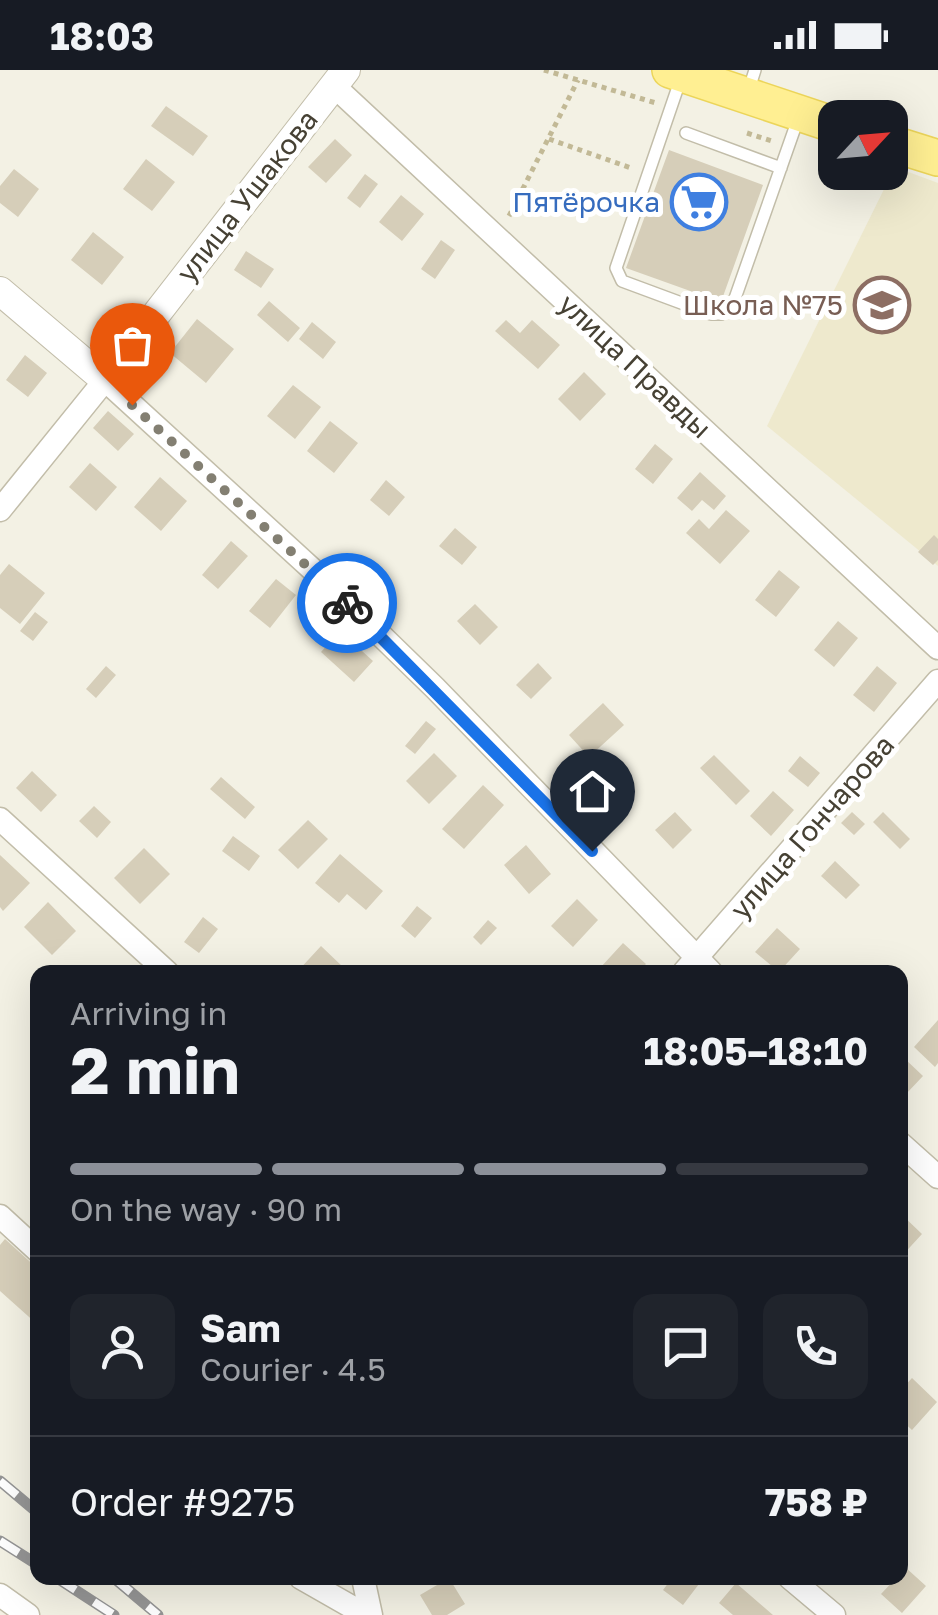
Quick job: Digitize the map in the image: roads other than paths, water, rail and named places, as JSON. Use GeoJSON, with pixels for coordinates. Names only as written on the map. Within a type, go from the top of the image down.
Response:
{"type":"FeatureCollection","features":[{"type":"Feature","properties":{"kind":"main road"},"geometry":{"type":"LineString","coordinates":[[676,72],[751,83],[800,113],[818,119]]}},
{"type":"Feature","properties":{"kind":"main road"},"geometry":{"type":"LineString","coordinates":[[908,149],[938,158]]}},
{"type":"Feature","properties":{"kind":"street","name":"улица Правды"},"geometry":{"type":"LineString","coordinates":[[339,77],[498,238],[938,648]]}},
{"type":"Feature","properties":{"kind":"street","name":"улица Ушакова"},"geometry":{"type":"LineString","coordinates":[[0,510],[339,77]]}},
{"type":"Feature","properties":{"kind":"street"},"geometry":{"type":"LineString","coordinates":[[0,292],[105,380],[325,581],[421,675],[694,965]]}},
{"type":"Feature","properties":{"kind":"street","name":"улица Гончарова"},"geometry":{"type":"LineString","coordinates":[[700,965],[938,682]]}},
{"type":"Feature","properties":{"kind":"street"},"geometry":{"type":"LineString","coordinates":[[0,819],[159,965]]}},
{"type":"Feature","properties":{"kind":"street"},"geometry":{"type":"LineString","coordinates":[[908,1150],[938,1177]]}},
{"type":"Feature","properties":{"kind":"street"},"geometry":{"type":"LineString","coordinates":[[0,1216],[30,1244]]}},
{"type":"Feature","properties":{"kind":"street"},"geometry":{"type":"LineString","coordinates":[[313,1585],[368,1615]]}},
{"type":"Feature","properties":{"kind":"street"},"geometry":{"type":"LineString","coordinates":[[364,1585],[368,1615]]}},
{"type":"Feature","properties":{"kind":"street"},"geometry":{"type":"LineString","coordinates":[[798,1585],[834,1615]]}},
{"type":"Feature","properties":{"kind":"street"},"geometry":{"type":"LineString","coordinates":[[0,1595],[28,1615]]}},
{"type":"Feature","properties":{"kind":"lane"},"geometry":{"type":"LineString","coordinates":[[676,72],[616,268],[622,281],[711,314],[721,314],[733,304],[800,113]]}},
{"type":"Feature","properties":{"kind":"lane"},"geometry":{"type":"LineString","coordinates":[[686,133],[780,168]]}},
{"type":"Feature","properties":{"kind":"railway"},"geometry":{"type":"LineString","coordinates":[[0,1481],[30,1506]]}},
{"type":"Feature","properties":{"kind":"railway"},"geometry":{"type":"LineString","coordinates":[[0,1541],[30,1560]]}},
{"type":"Feature","properties":{"kind":"railway"},"geometry":{"type":"LineString","coordinates":[[68,1585],[114,1615]]}},
{"type":"Feature","properties":{"kind":"railway"},"geometry":{"type":"LineString","coordinates":[[122,1585],[158,1615]]}},
{"type":"Feature","properties":{"kind":"place","name":"Пятёрочка"},"geometry":{"type":"Point","coordinates":[699,202]}},
{"type":"Feature","properties":{"kind":"place","name":"Школа №75"},"geometry":{"type":"Point","coordinates":[882,305]}}]}
